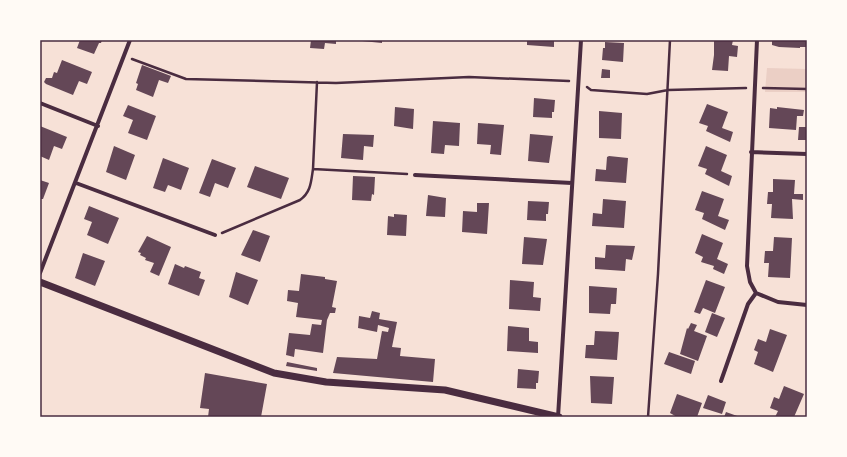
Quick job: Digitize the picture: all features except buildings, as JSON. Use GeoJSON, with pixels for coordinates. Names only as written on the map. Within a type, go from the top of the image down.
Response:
{"type":"FeatureCollection","features":[{"type":"Feature","properties":{"kind":"street"},"geometry":{"type":"LineString","coordinates":[[40,273],[130,40]]}},
{"type":"Feature","properties":{"kind":"street"},"geometry":{"type":"LineString","coordinates":[[40,282],[274,373],[326,382],[445,390],[558,417],[581,40]]}},
{"type":"Feature","properties":{"kind":"street"},"geometry":{"type":"LineString","coordinates":[[757,40],[747,266],[750,282],[756,293],[778,302],[807,305]]}},
{"type":"Feature","properties":{"kind":"street"},"geometry":{"type":"LineString","coordinates":[[40,103],[98,126]]}},
{"type":"Feature","properties":{"kind":"street"},"geometry":{"type":"LineString","coordinates":[[751,152],[807,154]]}},
{"type":"Feature","properties":{"kind":"street"},"geometry":{"type":"LineString","coordinates":[[415,175],[572,183]]}},
{"type":"Feature","properties":{"kind":"street"},"geometry":{"type":"LineString","coordinates":[[76,183],[215,235]]}},
{"type":"Feature","properties":{"kind":"street"},"geometry":{"type":"LineString","coordinates":[[721,382],[748,304],[756,293]]}},
{"type":"Feature","properties":{"kind":"path"},"geometry":{"type":"LineString","coordinates":[[648,417],[658,274],[670,40]]}},
{"type":"Feature","properties":{"kind":"path"},"geometry":{"type":"LineString","coordinates":[[124,56],[186,79],[317,82],[470,77],[578,82],[591,90],[647,94],[668,90],[754,88],[807,90]]}},
{"type":"Feature","properties":{"kind":"path"},"geometry":{"type":"LineString","coordinates":[[215,235],[300,200],[306,195],[310,188],[313,169],[317,82]]}},
{"type":"Feature","properties":{"kind":"path"},"geometry":{"type":"LineString","coordinates":[[313,169],[415,175]]}},
{"type":"Feature","properties":{"kind":"shaded area"},"geometry":{"type":"Polygon","coordinates":[[[767,68],[807,69],[807,92],[765,92],[767,68]]]}}]}
